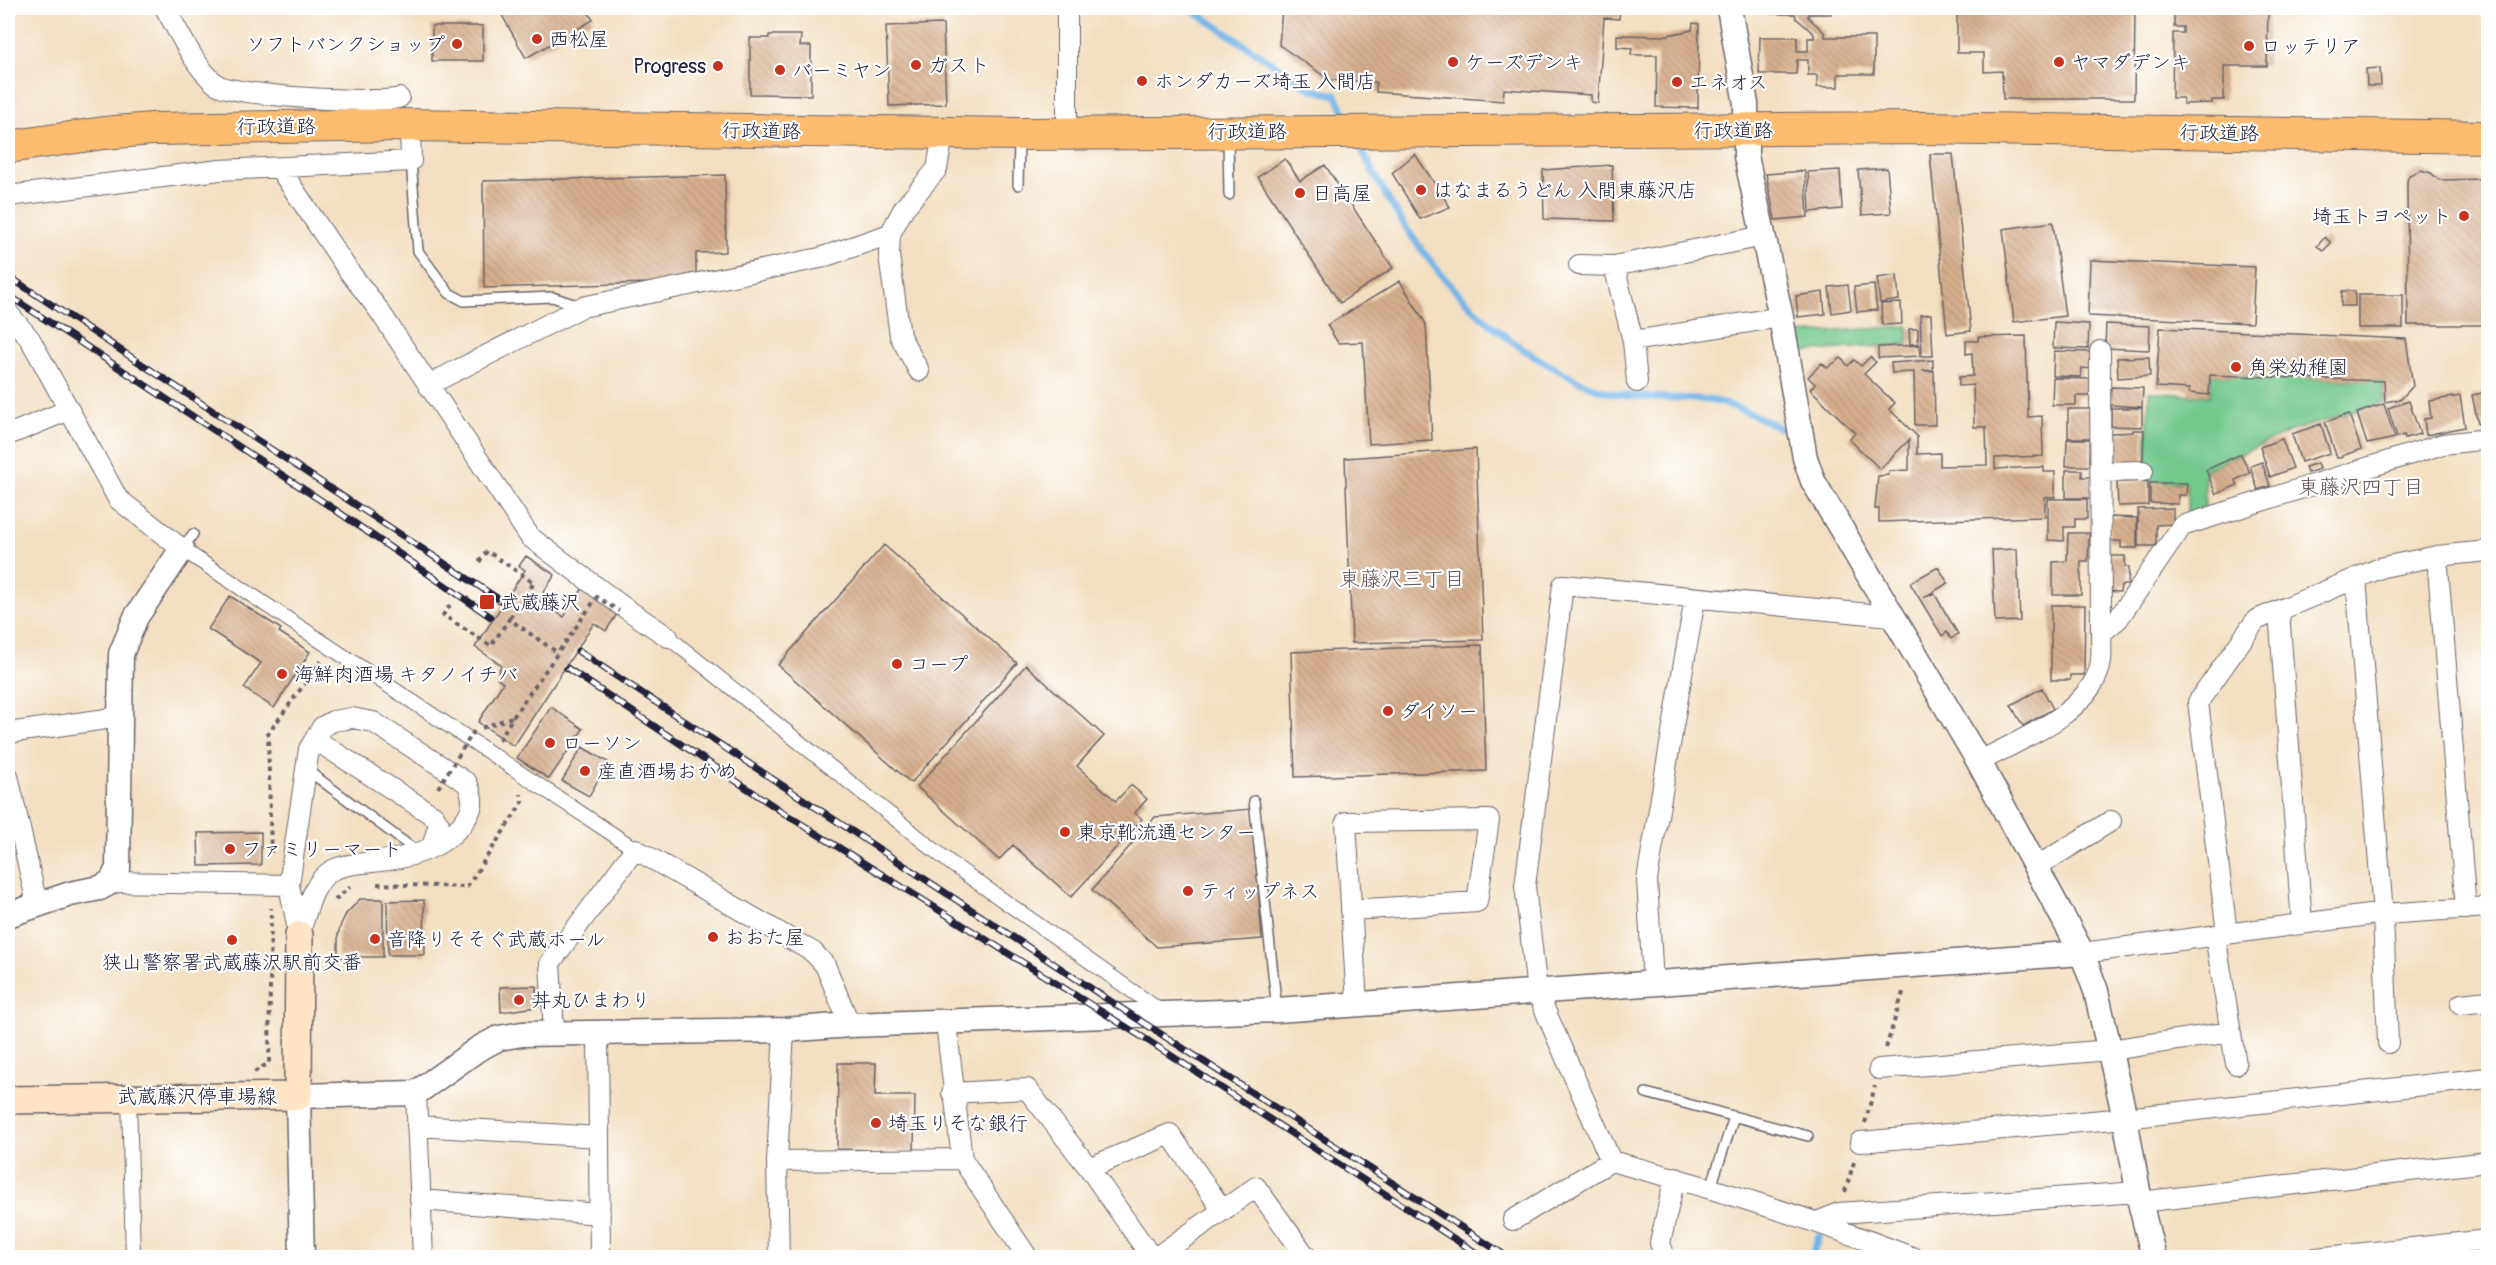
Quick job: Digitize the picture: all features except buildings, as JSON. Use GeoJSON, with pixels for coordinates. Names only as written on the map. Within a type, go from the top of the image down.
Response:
{"type":"FeatureCollection","features":[{"type":"Feature","properties":{"kind":"highway","name":"行政道路"},"geometry":{"type":"LineString","coordinates":[[8,147],[104,133],[233,126],[404,112],[944,134],[1932,128],[2488,137]]}},
{"type":"Feature","properties":{"kind":"main road","name":"武蔵藤沢停車場線"},"geometry":{"type":"LineString","coordinates":[[8,1100],[129,1096],[298,1096],[299,935]]}},
{"type":"Feature","properties":{"kind":"street"},"geometry":{"type":"LineString","coordinates":[[8,196],[220,170],[280,169],[411,161],[404,112],[226,89],[217,85],[165,8]]}},
{"type":"Feature","properties":{"kind":"street"},"geometry":{"type":"LineString","coordinates":[[1067,8],[1067,133]]}},
{"type":"Feature","properties":{"kind":"street"},"geometry":{"type":"LineString","coordinates":[[1729,8],[1746,104],[1746,156],[1781,317],[1805,458],[1813,481],[1979,762],[2082,953],[2096,991],[2110,1050],[2139,1197],[2154,1257]]}},
{"type":"Feature","properties":{"kind":"street"},"geometry":{"type":"LineString","coordinates":[[919,371],[900,336],[890,255],[890,234],[904,208],[937,169],[944,134]]}},
{"type":"Feature","properties":{"kind":"street"},"geometry":{"type":"LineString","coordinates":[[280,169],[530,537],[622,606],[668,637],[953,865],[1166,1015]]}},
{"type":"Feature","properties":{"kind":"street"},"geometry":{"type":"LineString","coordinates":[[428,385],[582,307],[820,258],[890,234]]}},
{"type":"Feature","properties":{"kind":"street"},"geometry":{"type":"LineString","coordinates":[[1579,265],[1614,266],[1764,236]]}},
{"type":"Feature","properties":{"kind":"street"},"geometry":{"type":"LineString","coordinates":[[1614,266],[1633,341],[1637,382]]}},
{"type":"Feature","properties":{"kind":"street"},"geometry":{"type":"LineString","coordinates":[[8,313],[30,339],[118,499],[188,541],[634,849],[813,952],[825,964],[850,1025]]}},
{"type":"Feature","properties":{"kind":"street"},"geometry":{"type":"LineString","coordinates":[[1633,341],[1781,317]]}},
{"type":"Feature","properties":{"kind":"street"},"geometry":{"type":"LineString","coordinates":[[1979,762],[2070,711],[2084,697],[2099,670],[2101,633],[2100,351]]}},
{"type":"Feature","properties":{"kind":"street"},"geometry":{"type":"LineString","coordinates":[[8,435],[69,410]]}},
{"type":"Feature","properties":{"kind":"street"},"geometry":{"type":"LineString","coordinates":[[2101,633],[2118,619],[2182,526],[2443,444],[2488,439]]}},
{"type":"Feature","properties":{"kind":"street"},"geometry":{"type":"LineString","coordinates":[[2100,472],[2144,471]]}},
{"type":"Feature","properties":{"kind":"street"},"geometry":{"type":"LineString","coordinates":[[111,882],[118,869],[121,654],[128,634],[188,541]]}},
{"type":"Feature","properties":{"kind":"street"},"geometry":{"type":"LineString","coordinates":[[2236,1064],[2198,702],[2256,620],[2383,567],[2437,556],[2488,551]]}},
{"type":"Feature","properties":{"kind":"street"},"geometry":{"type":"LineString","coordinates":[[2437,556],[2466,909]]}},
{"type":"Feature","properties":{"kind":"street"},"geometry":{"type":"LineString","coordinates":[[2356,579],[2383,914],[2388,1043]]}},
{"type":"Feature","properties":{"kind":"street"},"geometry":{"type":"LineString","coordinates":[[1611,1161],[1537,992],[1525,886],[1563,585],[1891,616]]}},
{"type":"Feature","properties":{"kind":"street"},"geometry":{"type":"LineString","coordinates":[[1653,984],[1647,880],[1695,598]]}},
{"type":"Feature","properties":{"kind":"street"},"geometry":{"type":"LineString","coordinates":[[2279,611],[2302,924]]}},
{"type":"Feature","properties":{"kind":"street"},"geometry":{"type":"LineString","coordinates":[[8,733],[120,717]]}},
{"type":"Feature","properties":{"kind":"street"},"geometry":{"type":"LineString","coordinates":[[352,718],[373,722],[467,783],[474,797],[472,811],[457,830],[426,850],[393,860],[349,864],[331,871],[319,881],[299,935],[280,884],[309,749],[322,727],[333,721],[352,718]]}},
{"type":"Feature","properties":{"kind":"street"},"geometry":{"type":"LineString","coordinates":[[309,749],[319,744],[325,746],[434,816],[439,824],[426,850]]}},
{"type":"Feature","properties":{"kind":"street"},"geometry":{"type":"LineString","coordinates":[[8,776],[37,904]]}},
{"type":"Feature","properties":{"kind":"street"},"geometry":{"type":"LineString","coordinates":[[1352,910],[1477,902],[1489,820],[1346,822],[1357,1004]]}},
{"type":"Feature","properties":{"kind":"street"},"geometry":{"type":"LineString","coordinates":[[2036,867],[2111,821]]}},
{"type":"Feature","properties":{"kind":"street"},"geometry":{"type":"LineString","coordinates":[[554,1033],[550,963],[634,849]]}},
{"type":"Feature","properties":{"kind":"street"},"geometry":{"type":"LineString","coordinates":[[8,915],[37,904],[100,888],[111,882],[280,884]]}},
{"type":"Feature","properties":{"kind":"street"},"geometry":{"type":"LineString","coordinates":[[302,1257],[298,1096],[416,1093],[462,1059],[499,1038],[522,1034],[784,1030],[850,1025],[1277,1010],[2082,953],[2383,914],[2488,907]]}},
{"type":"Feature","properties":{"kind":"street"},"geometry":{"type":"LineString","coordinates":[[2461,1004],[2488,1001]]}},
{"type":"Feature","properties":{"kind":"street"},"geometry":{"type":"LineString","coordinates":[[946,1023],[952,1093],[962,1159],[1028,1257]]}},
{"type":"Feature","properties":{"kind":"street"},"geometry":{"type":"LineString","coordinates":[[779,1257],[777,1161],[784,1030]]}},
{"type":"Feature","properties":{"kind":"street"},"geometry":{"type":"LineString","coordinates":[[598,1032],[600,1257]]}},
{"type":"Feature","properties":{"kind":"street"},"geometry":{"type":"LineString","coordinates":[[1879,1069],[2110,1050],[2231,1032]]}},
{"type":"Feature","properties":{"kind":"street"},"geometry":{"type":"LineString","coordinates":[[1860,1142],[2125,1118],[2488,1078]]}},
{"type":"Feature","properties":{"kind":"street"},"geometry":{"type":"LineString","coordinates":[[952,1093],[1027,1089],[1089,1168],[1154,1257],[1256,1187],[1307,1257]]}},
{"type":"Feature","properties":{"kind":"street"},"geometry":{"type":"LineString","coordinates":[[416,1093],[423,1257]]}},
{"type":"Feature","properties":{"kind":"street"},"geometry":{"type":"LineString","coordinates":[[129,1096],[133,1257]]}},
{"type":"Feature","properties":{"kind":"street"},"geometry":{"type":"LineString","coordinates":[[417,1126],[599,1137]]}},
{"type":"Feature","properties":{"kind":"street"},"geometry":{"type":"LineString","coordinates":[[1089,1168],[1170,1134],[1223,1211]]}},
{"type":"Feature","properties":{"kind":"street"},"geometry":{"type":"LineString","coordinates":[[777,1161],[962,1159]]}},
{"type":"Feature","properties":{"kind":"street"},"geometry":{"type":"LineString","coordinates":[[1512,1220],[1611,1161],[1711,1187],[1820,1221],[1914,1257]]}},
{"type":"Feature","properties":{"kind":"street"},"geometry":{"type":"LineString","coordinates":[[1820,1221],[1839,1213],[2139,1197],[2488,1162]]}},
{"type":"Feature","properties":{"kind":"street"},"geometry":{"type":"LineString","coordinates":[[1665,1257],[1660,1243],[1675,1177]]}},
{"type":"Feature","properties":{"kind":"street"},"geometry":{"type":"LineString","coordinates":[[420,1200],[600,1214]]}},
{"type":"Feature","properties":{"kind":"street"},"geometry":{"type":"LineString","coordinates":[[2316,1257],[2488,1240]]}},
{"type":"Feature","properties":{"kind":"lane"},"geometry":{"type":"LineString","coordinates":[[1228,131],[1229,195]]}},
{"type":"Feature","properties":{"kind":"lane"},"geometry":{"type":"LineString","coordinates":[[1018,185],[1019,134]]}},
{"type":"Feature","properties":{"kind":"lane"},"geometry":{"type":"LineString","coordinates":[[411,161],[418,251],[448,292],[464,301],[552,297],[582,307]]}},
{"type":"Feature","properties":{"kind":"lane"},"geometry":{"type":"LineString","coordinates":[[305,768],[426,850]]}},
{"type":"Feature","properties":{"kind":"lane"},"geometry":{"type":"LineString","coordinates":[[1254,801],[1277,1010]]}},
{"type":"Feature","properties":{"kind":"lane"},"geometry":{"type":"LineString","coordinates":[[1646,1093],[1808,1136]]}},
{"type":"Feature","properties":{"kind":"lane"},"geometry":{"type":"LineString","coordinates":[[1711,1187],[1734,1117]]}},
{"type":"Feature","properties":{"kind":"path"},"geometry":{"type":"LineString","coordinates":[[450,605],[443,615],[491,646],[534,583],[487,551],[479,562]]}},
{"type":"Feature","properties":{"kind":"path"},"geometry":{"type":"LineString","coordinates":[[496,745],[597,597],[619,611]]}},
{"type":"Feature","properties":{"kind":"path"},"geometry":{"type":"LineString","coordinates":[[509,619],[558,653]]}},
{"type":"Feature","properties":{"kind":"path"},"geometry":{"type":"LineString","coordinates":[[252,1073],[268,1063],[280,884],[268,734],[327,652]]}},
{"type":"Feature","properties":{"kind":"path"},"geometry":{"type":"LineString","coordinates":[[438,788],[474,731],[513,717]]}},
{"type":"Feature","properties":{"kind":"path"},"geometry":{"type":"LineString","coordinates":[[460,739],[469,745]]}},
{"type":"Feature","properties":{"kind":"path"},"geometry":{"type":"LineString","coordinates":[[365,884],[467,887],[522,803],[520,786]]}},
{"type":"Feature","properties":{"kind":"path"},"geometry":{"type":"LineString","coordinates":[[332,902],[354,883]]}},
{"type":"Feature","properties":{"kind":"path"},"geometry":{"type":"LineString","coordinates":[[1839,1213],[1911,965]]}},
{"type":"Feature","properties":{"kind":"green space"},"geometry":{"type":"Polygon","coordinates":[[[1908,326],[1908,344],[1800,352],[1797,334],[1908,326]]]}},
{"type":"Feature","properties":{"kind":"green space"},"geometry":{"type":"Polygon","coordinates":[[[2211,375],[2383,381],[2384,402],[2291,431],[2205,470],[2205,507],[2187,514],[2187,483],[2145,480],[2149,392],[2210,396],[2211,375]]]}},
{"type":"Feature","properties":{"kind":"waterway"},"geometry":{"type":"LineString","coordinates":[[1189,8],[1311,89],[1336,95],[1344,112]]}},
{"type":"Feature","properties":{"kind":"waterway"},"geometry":{"type":"LineString","coordinates":[[1362,150],[1398,216],[1442,276],[1495,328],[1525,350],[1573,378],[1613,394],[1716,402],[1745,411],[1780,428]]}},
{"type":"Feature","properties":{"kind":"waterway"},"geometry":{"type":"LineString","coordinates":[[1811,1258],[1819,1236]]}},
{"type":"Feature","properties":{"kind":"railway"},"geometry":{"type":"LineString","coordinates":[[8,276],[500,600]]}},
{"type":"Feature","properties":{"kind":"railway"},"geometry":{"type":"LineString","coordinates":[[8,295],[334,509],[491,617]]}},
{"type":"Feature","properties":{"kind":"railway"},"geometry":{"type":"LineString","coordinates":[[578,651],[1133,1016],[1509,1258]]}},
{"type":"Feature","properties":{"kind":"railway"},"geometry":{"type":"LineString","coordinates":[[567,668],[790,817],[1147,1040],[1484,1258]]}},
{"type":"Feature","properties":{"kind":"place","name":"西松屋"},"geometry":{"type":"Point","coordinates":[537,39]}},
{"type":"Feature","properties":{"kind":"place","name":"ソフトバンクショップ"},"geometry":{"type":"Point","coordinates":[457,44]}},
{"type":"Feature","properties":{"kind":"place","name":"ロッテリア"},"geometry":{"type":"Point","coordinates":[2249,46]}},
{"type":"Feature","properties":{"kind":"place","name":"ケーズデンキ"},"geometry":{"type":"Point","coordinates":[1453,62]}},
{"type":"Feature","properties":{"kind":"place","name":"ヤマダデンキ"},"geometry":{"type":"Point","coordinates":[2059,62]}},
{"type":"Feature","properties":{"kind":"place","name":"ガスト"},"geometry":{"type":"Point","coordinates":[916,65]}},
{"type":"Feature","properties":{"kind":"place","name":"Progress"},"geometry":{"type":"Point","coordinates":[718,66]}},
{"type":"Feature","properties":{"kind":"place","name":"バーミヤン"},"geometry":{"type":"Point","coordinates":[780,70]}},
{"type":"Feature","properties":{"kind":"place","name":"ホンダカーズ埼玉 入間店"},"geometry":{"type":"Point","coordinates":[1142,81]}},
{"type":"Feature","properties":{"kind":"place","name":"エネオス"},"geometry":{"type":"Point","coordinates":[1677,82]}},
{"type":"Feature","properties":{"kind":"place","name":"はなまるうどん 入間東藤沢店"},"geometry":{"type":"Point","coordinates":[1421,190]}},
{"type":"Feature","properties":{"kind":"place","name":"日高屋"},"geometry":{"type":"Point","coordinates":[1300,193]}},
{"type":"Feature","properties":{"kind":"place","name":"埼玉トヨペット"},"geometry":{"type":"Point","coordinates":[2464,216]}},
{"type":"Feature","properties":{"kind":"place","name":"角栄幼稚園"},"geometry":{"type":"Point","coordinates":[2236,367]}},
{"type":"Feature","properties":{"kind":"place","name":"武蔵藤沢"},"geometry":{"type":"Point","coordinates":[487,602]}},
{"type":"Feature","properties":{"kind":"place","name":"コープ"},"geometry":{"type":"Point","coordinates":[897,664]}},
{"type":"Feature","properties":{"kind":"place","name":"海鮮肉酒場 キタノイチバ"},"geometry":{"type":"Point","coordinates":[282,674]}},
{"type":"Feature","properties":{"kind":"place","name":"ダイソー"},"geometry":{"type":"Point","coordinates":[1388,711]}},
{"type":"Feature","properties":{"kind":"place","name":"ローソン"},"geometry":{"type":"Point","coordinates":[550,743]}},
{"type":"Feature","properties":{"kind":"place","name":"産直酒場おかめ"},"geometry":{"type":"Point","coordinates":[585,771]}},
{"type":"Feature","properties":{"kind":"place","name":"東京靴流通センター"},"geometry":{"type":"Point","coordinates":[1065,832]}},
{"type":"Feature","properties":{"kind":"place","name":"ファミリーマート"},"geometry":{"type":"Point","coordinates":[230,849]}},
{"type":"Feature","properties":{"kind":"place","name":"ティップネス"},"geometry":{"type":"Point","coordinates":[1188,891]}},
{"type":"Feature","properties":{"kind":"place","name":"おおた屋"},"geometry":{"type":"Point","coordinates":[713,937]}},
{"type":"Feature","properties":{"kind":"place","name":"音降りそそぐ武蔵ホール"},"geometry":{"type":"Point","coordinates":[375,939]}},
{"type":"Feature","properties":{"kind":"place","name":"狭山警察署武蔵藤沢駅前交番"},"geometry":{"type":"Point","coordinates":[232,940]}},
{"type":"Feature","properties":{"kind":"place","name":"丼丸ひまわり"},"geometry":{"type":"Point","coordinates":[519,1000]}},
{"type":"Feature","properties":{"kind":"place","name":"埼玉りそな銀行"},"geometry":{"type":"Point","coordinates":[876,1123]}},
{"type":"Feature","properties":{"kind":"district","name":"東藤沢四丁目"},"geometry":{"type":"Point","coordinates":[2361,487]}},
{"type":"Feature","properties":{"kind":"district","name":"東藤沢三丁目"},"geometry":{"type":"Point","coordinates":[1402,579]}}]}
